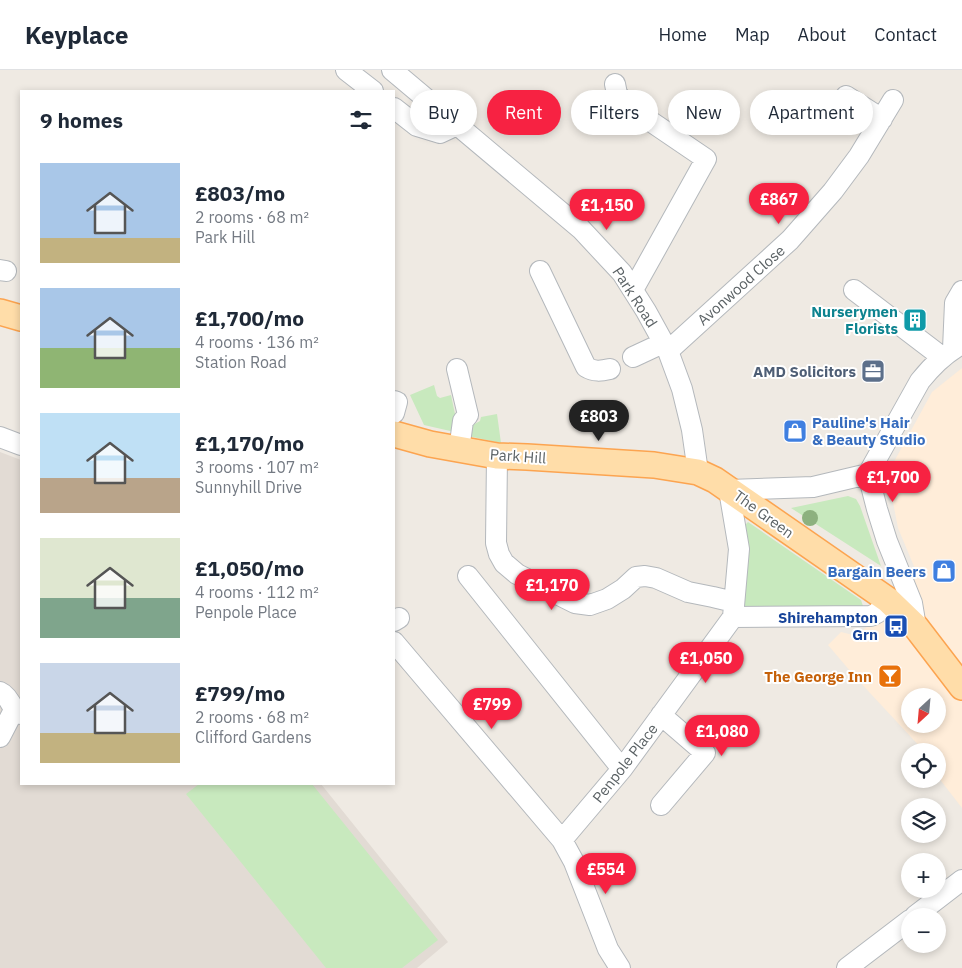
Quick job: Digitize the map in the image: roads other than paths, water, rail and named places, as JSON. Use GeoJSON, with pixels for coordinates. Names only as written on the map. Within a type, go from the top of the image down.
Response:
{"type":"FeatureCollection","features":[{"type":"Feature","properties":{"kind":"main road"},"geometry":{"type":"LineString","coordinates":[[0,312],[20,318]]}},
{"type":"Feature","properties":{"kind":"main road","name":"Park Hill"},"geometry":{"type":"LineString","coordinates":[[395,434],[430,444],[497,456],[654,465],[698,472],[715,480],[729,490]]}},
{"type":"Feature","properties":{"kind":"main road","name":"The Green"},"geometry":{"type":"LineString","coordinates":[[729,490],[888,600],[916,627],[962,687]]}},
{"type":"Feature","properties":{"kind":"street"},"geometry":{"type":"LineString","coordinates":[[346,70],[372,90]]}},
{"type":"Feature","properties":{"kind":"street","name":"Park Road"},"geometry":{"type":"LineString","coordinates":[[392,70],[415,90]]}},
{"type":"Feature","properties":{"kind":"street"},"geometry":{"type":"LineString","coordinates":[[615,84],[617,94],[628,106],[706,159],[633,290]]}},
{"type":"Feature","properties":{"kind":"street","name":"Avonwood Close"},"geometry":{"type":"LineString","coordinates":[[633,356],[666,347],[790,240],[832,191],[858,156],[893,100]]}},
{"type":"Feature","properties":{"kind":"street"},"geometry":{"type":"LineString","coordinates":[[395,109],[410,121]]}},
{"type":"Feature","properties":{"kind":"street"},"geometry":{"type":"LineString","coordinates":[[873,113],[882,119]]}},
{"type":"Feature","properties":{"kind":"street","name":"Park Road"},"geometry":{"type":"LineString","coordinates":[[468,135],[581,229],[622,273],[666,347],[682,389],[692,430],[698,472]]}},
{"type":"Feature","properties":{"kind":"street"},"geometry":{"type":"LineString","coordinates":[[540,271],[586,367],[591,370],[600,371],[610,369]]}},
{"type":"Feature","properties":{"kind":"street"},"geometry":{"type":"LineString","coordinates":[[854,290],[952,350]]}},
{"type":"Feature","properties":{"kind":"street"},"geometry":{"type":"LineString","coordinates":[[916,627],[912,603],[877,509],[868,474],[920,381],[930,368],[952,350],[955,303],[962,291]]}},
{"type":"Feature","properties":{"kind":"street"},"geometry":{"type":"LineString","coordinates":[[457,369],[468,415],[463,421],[459,450]]}},
{"type":"Feature","properties":{"kind":"street"},"geometry":{"type":"LineString","coordinates":[[0,437],[20,445]]}},
{"type":"Feature","properties":{"kind":"street"},"geometry":{"type":"LineString","coordinates":[[497,456],[496,543],[499,554],[504,563],[516,574],[575,603],[590,605],[607,599],[636,577],[645,576],[656,578],[688,592],[713,597],[734,609],[871,616],[877,613],[888,600]]}},
{"type":"Feature","properties":{"kind":"street","name":"The Green"},"geometry":{"type":"LineString","coordinates":[[729,490],[813,487],[868,474]]}},
{"type":"Feature","properties":{"kind":"street"},"geometry":{"type":"LineString","coordinates":[[729,490],[739,549],[734,609]]}},
{"type":"Feature","properties":{"kind":"street"},"geometry":{"type":"LineString","coordinates":[[468,576],[622,769]]}},
{"type":"Feature","properties":{"kind":"street","name":"Penpole Place"},"geometry":{"type":"LineString","coordinates":[[562,840],[622,769],[661,716],[734,609]]}},
{"type":"Feature","properties":{"kind":"street"},"geometry":{"type":"LineString","coordinates":[[395,643],[562,840],[574,862],[608,949],[620,968]]}},
{"type":"Feature","properties":{"kind":"street"},"geometry":{"type":"LineString","coordinates":[[0,692],[3,693],[17,712],[0,737]]}},
{"type":"Feature","properties":{"kind":"street"},"geometry":{"type":"LineString","coordinates":[[661,716],[705,753],[661,805]]}},
{"type":"Feature","properties":{"kind":"street"},"geometry":{"type":"LineString","coordinates":[[925,908],[962,880]]}},
{"type":"Feature","properties":{"kind":"street"},"geometry":{"type":"LineString","coordinates":[[847,968],[901,927]]}},
{"type":"Feature","properties":{"kind":"place","name":"Nurserymen Florists"},"geometry":{"type":"Point","coordinates":[915,320]}},
{"type":"Feature","properties":{"kind":"place","name":"AMD Solicitors"},"geometry":{"type":"Point","coordinates":[873,371]}},
{"type":"Feature","properties":{"kind":"place","name":"Pauline's Hair & Beauty Studio"},"geometry":{"type":"Point","coordinates":[795,431]}},
{"type":"Feature","properties":{"kind":"place","name":"Bargain Beers"},"geometry":{"type":"Point","coordinates":[944,571]}},
{"type":"Feature","properties":{"kind":"place","name":"Shirehampton Grn"},"geometry":{"type":"Point","coordinates":[896,626]}},
{"type":"Feature","properties":{"kind":"place","name":"The George Inn"},"geometry":{"type":"Point","coordinates":[890,676]}}]}
